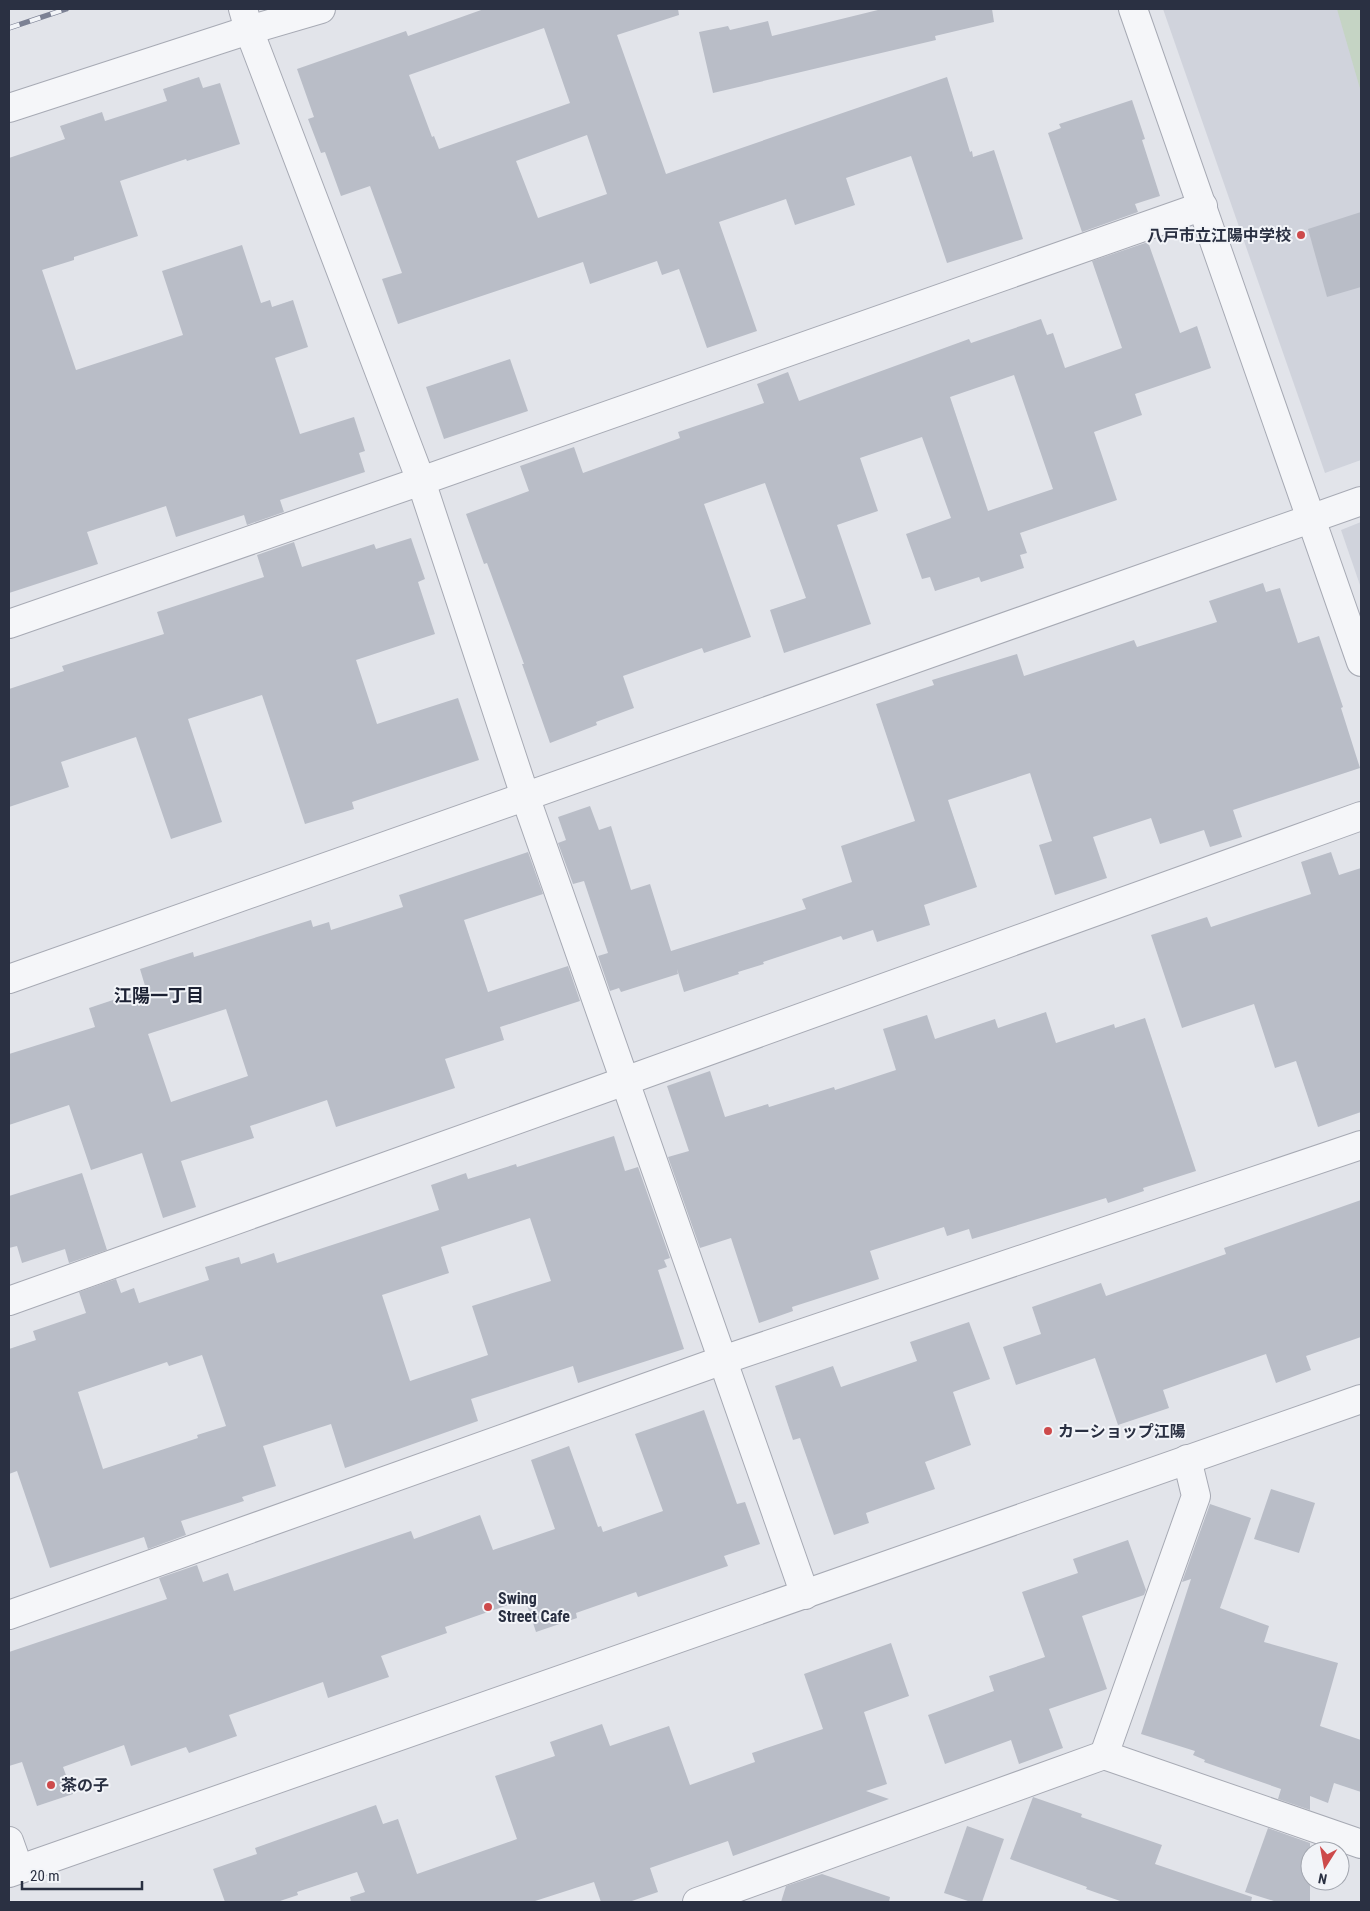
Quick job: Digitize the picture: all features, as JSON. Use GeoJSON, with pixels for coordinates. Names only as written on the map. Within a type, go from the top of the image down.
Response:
{"type":"FeatureCollection","features":[{"type":"Feature","properties":{"kind":"street"},"geometry":{"type":"LineString","coordinates":[[9,108],[246,20],[321,9]]}},
{"type":"Feature","properties":{"kind":"street"},"geometry":{"type":"LineString","coordinates":[[1133,9],[1361,662]]}},
{"type":"Feature","properties":{"kind":"street"},"geometry":{"type":"LineString","coordinates":[[246,20],[421,481],[524,796],[806,1595]]}},
{"type":"Feature","properties":{"kind":"street"},"geometry":{"type":"LineString","coordinates":[[9,624],[1203,206]]}},
{"type":"Feature","properties":{"kind":"street"},"geometry":{"type":"LineString","coordinates":[[9,978],[1361,502]]}},
{"type":"Feature","properties":{"kind":"street"},"geometry":{"type":"LineString","coordinates":[[9,1301],[625,1082],[1361,816]]}},
{"type":"Feature","properties":{"kind":"street"},"geometry":{"type":"LineString","coordinates":[[9,1615],[724,1360],[1361,1145]]}},
{"type":"Feature","properties":{"kind":"street"},"geometry":{"type":"LineString","coordinates":[[9,1841],[14,1871],[1361,1399]]}},
{"type":"Feature","properties":{"kind":"street"},"geometry":{"type":"LineString","coordinates":[[1104,1755],[1196,1496],[1187,1460]]}},
{"type":"Feature","properties":{"kind":"street"},"geometry":{"type":"LineString","coordinates":[[697,1902],[1104,1755],[1361,1844]]}},
{"type":"Feature","properties":{"kind":"shaded area","name":"八戸市立江陽中学校"},"geometry":{"type":"Polygon","coordinates":[[[1163,9],[1361,9],[1361,460],[1325,473],[1163,9]]]}},
{"type":"Feature","properties":{"kind":"shaded area"},"geometry":{"type":"Polygon","coordinates":[[[1361,522],[1361,588],[1341,530],[1361,522]]]}},
{"type":"Feature","properties":{"kind":"green space"},"geometry":{"type":"Polygon","coordinates":[[[1337,9],[1361,9],[1361,92],[1337,9]]]}},
{"type":"Feature","properties":{"kind":"building"},"geometry":{"type":"Polygon","coordinates":[[[484,9],[678,9],[679,15],[617,35],[666,174],[947,77],[973,157],[994,150],[1023,239],[947,263],[911,156],[846,178],[855,205],[795,225],[786,199],[719,222],[757,331],[707,348],[679,269],[662,275],[657,261],[590,284],[583,262],[398,324],[382,279],[402,273],[370,186],[341,196],[325,152],[321,153],[308,119],[314,117],[297,69],[406,31],[408,36],[484,9]],[[544,28],[409,75],[432,137],[434,136],[439,149],[570,103],[544,28]],[[587,135],[516,161],[538,218],[607,194],[587,135]]]}},
{"type":"Feature","properties":{"kind":"building"},"geometry":{"type":"Polygon","coordinates":[[[882,9],[992,9],[994,22],[935,36],[936,40],[713,93],[699,32],[728,26],[730,30],[768,21],[772,36],[882,9]]]}},
{"type":"Feature","properties":{"kind":"building"},"geometry":{"type":"Polygon","coordinates":[[[199,77],[203,88],[220,83],[240,144],[187,161],[186,159],[120,181],[138,236],[74,257],[74,260],[42,270],[76,370],[183,335],[162,271],[242,245],[261,303],[270,300],[272,307],[293,300],[308,347],[275,358],[300,434],[354,417],[365,451],[359,453],[365,472],[280,500],[284,512],[247,525],[244,515],[176,537],[166,506],[87,532],[98,564],[9,593],[9,158],[65,139],[60,126],[102,112],[105,121],[167,101],[163,89],[199,77]]]}},
{"type":"Feature","properties":{"kind":"building"},"geometry":{"type":"Polygon","coordinates":[[[1132,100],[1145,139],[1142,140],[1160,196],[1135,204],[1138,212],[1082,232],[1048,133],[1061,128],[1059,124],[1132,100]]]}},
{"type":"Feature","properties":{"kind":"building"},"geometry":{"type":"Polygon","coordinates":[[[1361,212],[1361,287],[1327,297],[1308,229],[1361,212]]]}},
{"type":"Feature","properties":{"kind":"building"},"geometry":{"type":"Polygon","coordinates":[[[1148,242],[1180,333],[1197,326],[1211,368],[1135,394],[1142,415],[1094,432],[1117,500],[1020,533],[1027,553],[1020,555],[1024,568],[981,582],[979,577],[935,591],[930,577],[922,579],[906,534],[951,518],[922,437],[860,458],[878,511],[837,525],[871,624],[784,653],[770,610],[806,598],[765,483],[704,504],[751,637],[704,653],[702,648],[623,676],[634,708],[596,722],[597,725],[550,743],[522,664],[524,664],[487,563],[484,564],[466,514],[529,491],[520,466],[574,447],[583,473],[680,438],[678,432],[764,403],[757,384],[788,372],[799,401],[969,339],[971,343],[1041,319],[1047,335],[1053,333],[1065,368],[1122,348],[1092,261],[1148,242]],[[1014,375],[950,397],[988,511],[1053,489],[1014,375]]]}},
{"type":"Feature","properties":{"kind":"building"},"geometry":{"type":"Polygon","coordinates":[[[510,359],[528,411],[444,439],[426,387],[510,359]]]}},
{"type":"Feature","properties":{"kind":"building"},"geometry":{"type":"Polygon","coordinates":[[[411,538],[425,579],[418,582],[435,634],[356,660],[377,724],[458,698],[479,760],[352,802],[354,809],[305,824],[262,695],[188,719],[222,822],[171,839],[136,737],[61,762],[69,787],[9,807],[9,689],[64,671],[62,666],[164,634],[157,612],[264,577],[257,555],[294,542],[302,567],[374,544],[376,549],[411,538]]]}},
{"type":"Feature","properties":{"kind":"building"},"geometry":{"type":"Polygon","coordinates":[[[1263,583],[1266,592],[1280,588],[1298,643],[1319,636],[1343,707],[1341,708],[1360,768],[1233,810],[1242,837],[1210,847],[1204,830],[1160,844],[1151,818],[1093,837],[1107,878],[1055,895],[1039,845],[1052,841],[1030,773],[948,800],[977,887],[924,905],[930,925],[877,942],[873,930],[843,940],[841,936],[763,962],[764,964],[738,972],[739,974],[684,992],[677,969],[678,974],[621,992],[619,988],[610,991],[598,956],[608,953],[584,881],[573,884],[558,843],[566,840],[558,817],[590,806],[599,830],[611,826],[631,890],[650,884],[671,951],[806,909],[802,899],[852,882],[841,846],[915,821],[876,704],[934,685],[932,680],[1017,654],[1024,676],[1134,640],[1137,647],[1217,622],[1209,601],[1263,583]]]}},
{"type":"Feature","properties":{"kind":"building"},"geometry":{"type":"Polygon","coordinates":[[[528,852],[543,894],[464,920],[488,992],[568,966],[580,1001],[500,1027],[504,1040],[445,1059],[455,1088],[336,1127],[327,1100],[250,1126],[254,1138],[181,1161],[196,1207],[163,1218],[142,1153],[91,1170],[69,1105],[9,1125],[9,1054],[95,1027],[89,1008],[146,989],[140,969],[193,952],[194,957],[311,920],[313,927],[329,922],[331,930],[403,907],[399,895],[528,852]],[[226,1009],[148,1034],[171,1102],[248,1076],[226,1009]]]}},
{"type":"Feature","properties":{"kind":"building"},"geometry":{"type":"Polygon","coordinates":[[[1331,852],[1339,875],[1361,868],[1361,1112],[1318,1127],[1296,1061],[1275,1068],[1254,1004],[1182,1028],[1151,935],[1207,917],[1211,927],[1311,894],[1301,862],[1331,852]]]}},
{"type":"Feature","properties":{"kind":"building"},"geometry":{"type":"Polygon","coordinates":[[[1046,1012],[1056,1043],[1114,1024],[1115,1028],[1145,1018],[1196,1171],[1143,1188],[1144,1191],[1108,1203],[1106,1198],[972,1239],[969,1229],[947,1236],[944,1227],[870,1251],[879,1279],[792,1307],[793,1311],[759,1323],[731,1238],[700,1248],[668,1157],[689,1151],[667,1086],[710,1071],[725,1117],[768,1104],[769,1107],[834,1087],[835,1090],[896,1070],[883,1029],[927,1015],[935,1039],[995,1019],[998,1028],[1046,1012]]]}},
{"type":"Feature","properties":{"kind":"building"},"geometry":{"type":"Polygon","coordinates":[[[614,1136],[625,1171],[638,1167],[670,1258],[664,1260],[667,1267],[658,1270],[684,1349],[578,1383],[573,1366],[471,1399],[478,1421],[345,1468],[331,1424],[263,1446],[276,1486],[242,1497],[244,1501],[181,1521],[186,1535],[148,1549],[144,1537],[50,1568],[17,1471],[9,1474],[9,1349],[36,1340],[33,1331],[86,1313],[79,1292],[116,1279],[121,1293],[134,1288],[139,1303],[209,1280],[205,1267],[239,1257],[241,1264],[274,1253],[277,1263],[439,1210],[431,1185],[466,1173],[468,1179],[516,1164],[517,1167],[614,1136]],[[530,1218],[441,1247],[449,1273],[382,1295],[410,1381],[488,1355],[472,1306],[551,1281],[530,1218]],[[202,1355],[169,1366],[167,1362],[78,1392],[103,1469],[198,1438],[197,1435],[226,1426],[202,1355]]]}},
{"type":"Feature","properties":{"kind":"building"},"geometry":{"type":"Polygon","coordinates":[[[82,1173],[107,1250],[69,1263],[65,1249],[22,1263],[17,1246],[9,1248],[9,1196],[82,1173]]]}},
{"type":"Feature","properties":{"kind":"building"},"geometry":{"type":"Polygon","coordinates":[[[1361,1200],[1361,1337],[1306,1356],[1311,1370],[1276,1383],[1266,1354],[1163,1390],[1169,1408],[1118,1425],[1095,1358],[1016,1385],[1003,1347],[1041,1334],[1032,1307],[1101,1283],[1106,1296],[1226,1254],[1224,1248],[1361,1200]]]}},
{"type":"Feature","properties":{"kind":"building"},"geometry":{"type":"Polygon","coordinates":[[[969,1322],[990,1379],[953,1392],[971,1445],[925,1462],[935,1489],[866,1513],[869,1523],[834,1535],[800,1438],[793,1440],[775,1386],[833,1366],[841,1387],[917,1361],[910,1342],[969,1322]]]}},
{"type":"Feature","properties":{"kind":"building"},"geometry":{"type":"Polygon","coordinates":[[[704,1410],[737,1504],[745,1502],[760,1544],[724,1556],[728,1566],[638,1597],[636,1592],[576,1613],[577,1618],[536,1632],[525,1599],[445,1627],[447,1633],[381,1656],[389,1677],[328,1698],[323,1682],[229,1715],[237,1736],[189,1753],[186,1747],[131,1766],[124,1745],[63,1767],[73,1794],[37,1806],[22,1762],[9,1766],[9,1652],[167,1599],[159,1578],[197,1565],[203,1582],[228,1573],[234,1591],[411,1531],[414,1539],[480,1515],[493,1550],[555,1529],[531,1460],[569,1446],[598,1527],[601,1526],[603,1532],[663,1511],[635,1434],[704,1410]]]}},
{"type":"Feature","properties":{"kind":"building"},"geometry":{"type":"Polygon","coordinates":[[[1271,1489],[1315,1503],[1299,1553],[1254,1539],[1271,1489]]]}},
{"type":"Feature","properties":{"kind":"building"},"geometry":{"type":"Polygon","coordinates":[[[1210,1504],[1251,1518],[1220,1608],[1269,1626],[1264,1642],[1338,1663],[1320,1726],[1361,1740],[1361,1792],[1334,1783],[1328,1803],[1310,1796],[1310,1810],[1278,1799],[1281,1789],[1204,1762],[1205,1760],[1193,1755],[1195,1751],[1141,1734],[1191,1579],[1182,1582],[1210,1504]]]}},
{"type":"Feature","properties":{"kind":"building"},"geometry":{"type":"Polygon","coordinates":[[[1128,1540],[1146,1590],[1144,1595],[1082,1616],[1107,1689],[1049,1709],[1063,1748],[1019,1764],[1011,1740],[945,1764],[928,1715],[994,1691],[989,1676],[1045,1657],[1022,1592],[1078,1573],[1073,1559],[1128,1540]]]}},
{"type":"Feature","properties":{"kind":"building"},"geometry":{"type":"Polygon","coordinates":[[[891,1643],[909,1696],[864,1712],[887,1784],[866,1791],[889,1799],[733,1856],[728,1841],[650,1868],[658,1892],[629,1902],[601,1902],[594,1882],[532,1902],[351,1902],[350,1897],[365,1892],[357,1872],[297,1892],[298,1895],[277,1902],[225,1902],[213,1869],[257,1854],[255,1848],[376,1805],[383,1824],[398,1819],[417,1874],[517,1839],[495,1776],[555,1756],[550,1742],[602,1724],[610,1746],[669,1726],[690,1785],[755,1762],[752,1753],[823,1729],[804,1674],[891,1643]]]}},
{"type":"Feature","properties":{"kind":"building"},"geometry":{"type":"Polygon","coordinates":[[[1033,1797],[1082,1814],[1081,1817],[1162,1845],[1155,1864],[1252,1897],[1251,1902],[1123,1902],[1010,1859],[1033,1797]]]}},
{"type":"Feature","properties":{"kind":"building"},"geometry":{"type":"Polygon","coordinates":[[[967,1826],[1004,1839],[982,1902],[971,1902],[944,1893],[967,1826]]]}},
{"type":"Feature","properties":{"kind":"building"},"geometry":{"type":"Polygon","coordinates":[[[1268,1828],[1304,1841],[1300,1841],[1300,1891],[1310,1891],[1310,1902],[1277,1902],[1245,1892],[1268,1828]]]}},
{"type":"Feature","properties":{"kind":"building"},"geometry":{"type":"Polygon","coordinates":[[[822,1874],[890,1897],[889,1902],[781,1902],[786,1886],[822,1874]]]}},
{"type":"Feature","properties":{"kind":"railway"},"geometry":{"type":"LineString","coordinates":[[9,28],[66,9]]}},
{"type":"Feature","properties":{"kind":"place","name":"八戸市立江陽中学校"},"geometry":{"type":"Point","coordinates":[1301,235]}},
{"type":"Feature","properties":{"kind":"place","name":"カーショップ江陽"},"geometry":{"type":"Point","coordinates":[1048,1431]}},
{"type":"Feature","properties":{"kind":"place","name":"Swing Street Cafe"},"geometry":{"type":"Point","coordinates":[488,1607]}},
{"type":"Feature","properties":{"kind":"place","name":"茶の子"},"geometry":{"type":"Point","coordinates":[51,1785]}},
{"type":"Feature","properties":{"kind":"district","name":"江陽一丁目"},"geometry":{"type":"Point","coordinates":[159,995]}}]}
